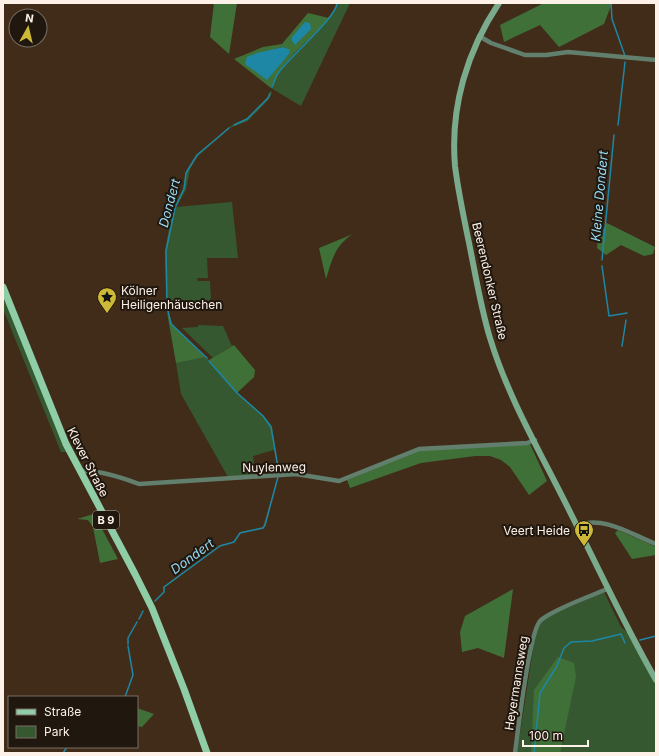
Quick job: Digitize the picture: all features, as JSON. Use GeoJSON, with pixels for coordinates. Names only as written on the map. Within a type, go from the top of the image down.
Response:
{"type":"FeatureCollection","features":[{"type":"Feature","properties":{"kind":"main road","name":"Klever Straße"},"geometry":{"type":"LineString","coordinates":[[3,287],[58,427],[152,608],[207,753]]}},
{"type":"Feature","properties":{"kind":"street","name":"Beerendonker Straße"},"geometry":{"type":"LineString","coordinates":[[500,3],[479,36],[466,68],[459,95],[456,126],[456,167],[484,315],[498,361],[535,440],[633,640],[656,680]]}},
{"type":"Feature","properties":{"kind":"street"},"geometry":{"type":"LineString","coordinates":[[479,36],[491,43],[525,55],[546,56],[568,52],[656,60]]}},
{"type":"Feature","properties":{"kind":"street","name":"Nuylenweg"},"geometry":{"type":"LineString","coordinates":[[80,471],[88,470],[120,477],[139,484],[296,474],[339,481],[418,449],[456,445],[520,443],[535,440]]}},
{"type":"Feature","properties":{"kind":"street"},"geometry":{"type":"LineString","coordinates":[[577,526],[596,522],[609,524],[656,544]]}},
{"type":"Feature","properties":{"kind":"street","name":"Heyermannsweg"},"geometry":{"type":"LineString","coordinates":[[515,753],[531,647],[537,624],[549,615],[608,589]]}},
{"type":"Feature","properties":{"kind":"green space"},"geometry":{"type":"Polygon","coordinates":[[[214,3],[237,3],[229,54],[210,37],[214,3]]]}},
{"type":"Feature","properties":{"kind":"green space"},"geometry":{"type":"Polygon","coordinates":[[[336,3],[350,3],[301,106],[271,88],[275,77],[282,67],[320,27],[334,9],[336,3]]]}},
{"type":"Feature","properties":{"kind":"green space"},"geometry":{"type":"Polygon","coordinates":[[[544,3],[612,3],[604,24],[559,47],[540,25],[504,42],[500,25],[544,3]]]}},
{"type":"Feature","properties":{"kind":"green space"},"geometry":{"type":"Polygon","coordinates":[[[308,13],[329,18],[289,59],[282,68],[271,88],[234,59],[263,47],[282,44],[308,13]],[[283,47],[275,49],[268,79],[274,69],[289,54],[283,47]]]}},
{"type":"Feature","properties":{"kind":"green space"},"geometry":{"type":"Polygon","coordinates":[[[270,91],[272,92],[269,99],[248,121],[230,128],[198,156],[190,169],[186,190],[176,207],[232,202],[238,258],[207,258],[208,278],[197,278],[198,281],[210,281],[211,298],[208,303],[166,302],[165,250],[173,208],[183,189],[186,173],[197,155],[229,127],[247,118],[267,98],[270,91]]]}},
{"type":"Feature","properties":{"kind":"green space"},"geometry":{"type":"Polygon","coordinates":[[[607,223],[655,247],[653,254],[644,256],[621,245],[606,255],[597,248],[598,238],[607,223]]]}},
{"type":"Feature","properties":{"kind":"green space"},"geometry":{"type":"Polygon","coordinates":[[[353,234],[338,248],[332,259],[326,279],[319,248],[353,234]]]}},
{"type":"Feature","properties":{"kind":"green space"},"geometry":{"type":"Polygon","coordinates":[[[3,295],[67,452],[61,452],[3,309],[3,295]]]}},
{"type":"Feature","properties":{"kind":"green space"},"geometry":{"type":"Polygon","coordinates":[[[167,306],[172,323],[209,360],[237,392],[263,415],[272,426],[279,473],[274,450],[253,456],[256,475],[228,477],[181,394],[176,363],[204,356],[171,323],[167,306]]]}},
{"type":"Feature","properties":{"kind":"green space"},"geometry":{"type":"Polygon","coordinates":[[[167,312],[171,323],[205,357],[176,363],[167,312]]]}},
{"type":"Feature","properties":{"kind":"green space"},"geometry":{"type":"Polygon","coordinates":[[[198,325],[223,326],[232,346],[213,358],[182,328],[198,327],[198,325]]]}},
{"type":"Feature","properties":{"kind":"green space"},"geometry":{"type":"Polygon","coordinates":[[[234,345],[255,370],[254,377],[237,393],[209,360],[234,345]]]}},
{"type":"Feature","properties":{"kind":"green space"},"geometry":{"type":"Polygon","coordinates":[[[530,444],[547,481],[529,495],[510,467],[501,460],[490,456],[475,456],[421,463],[350,488],[347,480],[419,450],[530,444]]]}},
{"type":"Feature","properties":{"kind":"green space"},"geometry":{"type":"Polygon","coordinates":[[[278,477],[265,526],[263,528],[240,533],[234,542],[240,532],[263,527],[278,477]]]}},
{"type":"Feature","properties":{"kind":"green space"},"geometry":{"type":"Polygon","coordinates":[[[94,514],[118,559],[100,563],[93,527],[88,520],[77,519],[94,514]]]}},
{"type":"Feature","properties":{"kind":"green space"},"geometry":{"type":"Polygon","coordinates":[[[618,530],[656,547],[656,555],[632,559],[615,533],[618,530]]]}},
{"type":"Feature","properties":{"kind":"green space"},"geometry":{"type":"Polygon","coordinates":[[[234,542],[220,546],[164,588],[164,592],[154,602],[163,592],[163,587],[220,545],[234,542]]]}},
{"type":"Feature","properties":{"kind":"green space"},"geometry":{"type":"Polygon","coordinates":[[[513,589],[504,658],[478,648],[462,652],[460,632],[465,616],[513,589]]]}},
{"type":"Feature","properties":{"kind":"green space"},"geometry":{"type":"Polygon","coordinates":[[[604,592],[621,627],[635,639],[656,676],[656,753],[517,753],[536,630],[542,621],[549,616],[604,592]]]}},
{"type":"Feature","properties":{"kind":"green space"},"geometry":{"type":"Polygon","coordinates":[[[558,657],[574,663],[576,677],[560,753],[531,753],[534,690],[558,657]]]}},
{"type":"Feature","properties":{"kind":"green space"},"geometry":{"type":"Polygon","coordinates":[[[138,708],[154,714],[142,727],[138,726],[138,708]]]}},
{"type":"Feature","properties":{"kind":"water"},"geometry":{"type":"Polygon","coordinates":[[[305,22],[310,23],[311,29],[295,45],[292,41],[292,37],[305,22]]]}},
{"type":"Feature","properties":{"kind":"water"},"geometry":{"type":"Polygon","coordinates":[[[283,47],[290,50],[289,54],[267,80],[245,64],[247,57],[283,47]]]}},
{"type":"Feature","properties":{"kind":"waterway","name":"Dondert"},"geometry":{"type":"LineString","coordinates":[[272,87],[282,68],[321,28],[335,10],[337,3]]}},
{"type":"Feature","properties":{"kind":"waterway","name":"Kleine Dondert"},"geometry":{"type":"LineString","coordinates":[[611,3],[612,19],[625,56]]}},
{"type":"Feature","properties":{"kind":"waterway","name":"Kleine Dondert"},"geometry":{"type":"LineString","coordinates":[[618,125],[625,62]]}},
{"type":"Feature","properties":{"kind":"waterway","name":"Dondert"},"geometry":{"type":"LineString","coordinates":[[234,125],[247,119],[268,98],[270,94]]}},
{"type":"Feature","properties":{"kind":"waterway","name":"Dondert"},"geometry":{"type":"LineString","coordinates":[[167,301],[166,251],[175,208],[184,189],[186,173],[197,155],[229,128]]}},
{"type":"Feature","properties":{"kind":"waterway","name":"Kleine Dondert"},"geometry":{"type":"LineString","coordinates":[[602,260],[614,135]]}},
{"type":"Feature","properties":{"kind":"waterway","name":"Kleine Dondert"},"geometry":{"type":"LineString","coordinates":[[602,266],[609,316],[627,313]]}},
{"type":"Feature","properties":{"kind":"waterway","name":"Dondert"},"geometry":{"type":"LineString","coordinates":[[167,307],[171,324],[207,358]]}},
{"type":"Feature","properties":{"kind":"waterway","name":"Kleine Dondert"},"geometry":{"type":"LineString","coordinates":[[622,346],[626,320]]}},
{"type":"Feature","properties":{"kind":"waterway","name":"Dondert"},"geometry":{"type":"LineString","coordinates":[[209,361],[237,393],[263,416],[271,427],[279,473]]}},
{"type":"Feature","properties":{"kind":"waterway","name":"Dondert"},"geometry":{"type":"LineString","coordinates":[[155,601],[164,592],[164,587],[220,546],[234,542],[240,533],[263,528],[278,477]]}},
{"type":"Feature","properties":{"kind":"waterway","name":"Dondert"},"geometry":{"type":"LineString","coordinates":[[139,619],[143,611]]}},
{"type":"Feature","properties":{"kind":"waterway","name":"Dondert"},"geometry":{"type":"LineString","coordinates":[[128,644],[128,638],[137,622]]}},
{"type":"Feature","properties":{"kind":"waterway"},"geometry":{"type":"LineString","coordinates":[[534,753],[540,693],[557,666],[564,648],[571,642],[592,641],[621,634],[625,643]]}},
{"type":"Feature","properties":{"kind":"waterway"},"geometry":{"type":"LineString","coordinates":[[640,640],[656,636]]}},
{"type":"Feature","properties":{"kind":"waterway","name":"Dondert"},"geometry":{"type":"LineString","coordinates":[[125,696],[133,675],[128,646]]}},
{"type":"Feature","properties":{"kind":"waterway","name":"Dondert"},"geometry":{"type":"LineString","coordinates":[[63,753],[66,748]]}},
{"type":"Feature","properties":{"kind":"place","name":"Kölner Heiligenhäuschen"},"geometry":{"type":"Point","coordinates":[107,314]}},
{"type":"Feature","properties":{"kind":"place","name":"Veert Heide"},"geometry":{"type":"Point","coordinates":[584,547]}}]}
